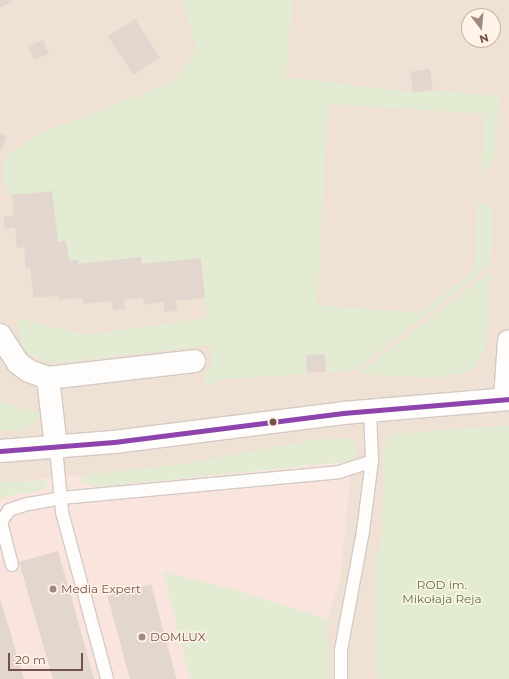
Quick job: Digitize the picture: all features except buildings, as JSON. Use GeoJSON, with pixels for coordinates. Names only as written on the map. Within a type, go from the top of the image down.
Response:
{"type":"FeatureCollection","features":[{"type":"Feature","properties":{"kind":"street"},"geometry":{"type":"LineString","coordinates":[[0,335],[9,361],[48,378],[194,360]]}},
{"type":"Feature","properties":{"kind":"street"},"geometry":{"type":"LineString","coordinates":[[0,451],[56,447],[370,410],[507,399],[509,341]]}},
{"type":"Feature","properties":{"kind":"street"},"geometry":{"type":"LineString","coordinates":[[48,378],[56,447]]}},
{"type":"Feature","properties":{"kind":"lane"},"geometry":{"type":"LineString","coordinates":[[341,679],[341,650],[363,531],[372,461],[370,410]]}},
{"type":"Feature","properties":{"kind":"lane"},"geometry":{"type":"LineString","coordinates":[[56,447],[60,498],[65,524],[107,679]]}},
{"type":"Feature","properties":{"kind":"lane"},"geometry":{"type":"LineString","coordinates":[[12,565],[1,522],[9,510],[60,498],[339,472],[372,461]]}},
{"type":"Feature","properties":{"kind":"shaded area"},"geometry":{"type":"Polygon","coordinates":[[[0,0],[509,0],[509,679],[0,679],[0,0]]]}},
{"type":"Feature","properties":{"kind":"shaded area"},"geometry":{"type":"Polygon","coordinates":[[[352,461],[340,580],[327,619],[232,589],[164,572],[190,679],[0,679],[0,482],[81,476],[82,482],[96,487],[352,461]]]}},
{"type":"Feature","properties":{"kind":"green space"},"geometry":{"type":"Polygon","coordinates":[[[182,0],[293,0],[285,77],[413,93],[433,90],[499,96],[496,157],[480,175],[486,114],[328,104],[317,305],[420,313],[474,271],[478,202],[493,209],[490,265],[354,371],[326,372],[325,354],[306,356],[308,374],[226,379],[206,387],[204,370],[213,368],[210,345],[64,362],[46,362],[23,350],[17,321],[24,320],[88,335],[207,318],[201,258],[142,264],[140,257],[79,264],[78,260],[69,261],[66,241],[58,242],[52,191],[12,195],[5,188],[5,156],[43,132],[173,82],[197,49],[182,0]]]}},
{"type":"Feature","properties":{"kind":"green space"},"geometry":{"type":"Polygon","coordinates":[[[490,272],[486,347],[476,366],[467,372],[434,378],[358,374],[490,272]]]}},
{"type":"Feature","properties":{"kind":"green space"},"geometry":{"type":"Polygon","coordinates":[[[0,402],[37,412],[39,414],[37,419],[23,430],[0,431],[0,402]]]}},
{"type":"Feature","properties":{"kind":"green space","name":"ROD im. Mikołaja Reja"},"geometry":{"type":"Polygon","coordinates":[[[509,425],[509,679],[377,679],[375,562],[383,533],[383,456],[386,443],[392,434],[509,425]]]}},
{"type":"Feature","properties":{"kind":"green space"},"geometry":{"type":"Polygon","coordinates":[[[349,438],[358,452],[352,461],[95,487],[82,481],[81,476],[203,461],[311,440],[349,438]]]}},
{"type":"Feature","properties":{"kind":"green space"},"geometry":{"type":"Polygon","coordinates":[[[49,480],[45,488],[38,491],[6,496],[0,500],[0,482],[49,480]]]}},
{"type":"Feature","properties":{"kind":"green space"},"geometry":{"type":"Polygon","coordinates":[[[163,572],[232,589],[327,619],[327,679],[190,679],[163,572]]]}},
{"type":"Feature","properties":{"kind":"transit line"},"geometry":{"type":"LineString","coordinates":[[0,451],[114,442],[343,413],[509,399]]}},
{"type":"Feature","properties":{"kind":"place","name":"Media Expert"},"geometry":{"type":"Point","coordinates":[53,589]}},
{"type":"Feature","properties":{"kind":"place","name":"DOMLUX"},"geometry":{"type":"Point","coordinates":[142,637]}}]}
